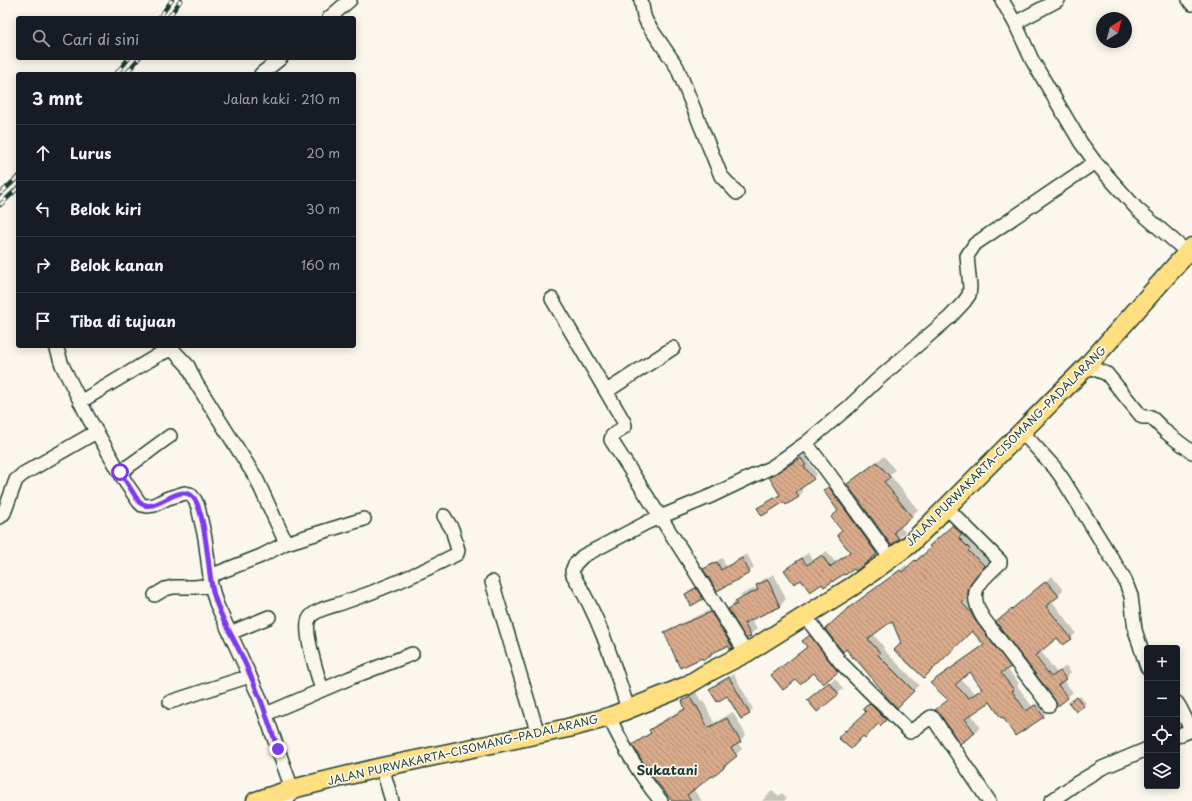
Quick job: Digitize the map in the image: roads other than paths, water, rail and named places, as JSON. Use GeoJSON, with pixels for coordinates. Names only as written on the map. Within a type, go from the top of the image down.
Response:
{"type":"FeatureCollection","features":[{"type":"Feature","properties":{"kind":"highway","name":"JALAN PURWAKARTA–CISOMANG–PADALARANG"},"geometry":{"type":"LineString","coordinates":[[256,801],[289,795],[382,767],[568,728],[609,717],[686,686],[746,652],[852,586],[909,545],[1087,366],[1190,249]]}},
{"type":"Feature","properties":{"kind":"street"},"geometry":{"type":"LineString","coordinates":[[331,16],[350,0]]}},
{"type":"Feature","properties":{"kind":"street"},"geometry":{"type":"LineString","coordinates":[[641,0],[647,23],[677,67],[721,176],[736,193]]}},
{"type":"Feature","properties":{"kind":"street"},"geometry":{"type":"LineString","coordinates":[[1002,0],[1015,23],[1032,60],[1081,143],[1137,209],[1190,249]]}},
{"type":"Feature","properties":{"kind":"street"},"geometry":{"type":"LineString","coordinates":[[1015,23],[1058,0]]}},
{"type":"Feature","properties":{"kind":"street"},"geometry":{"type":"LineString","coordinates":[[1189,0],[1192,4]]}},
{"type":"Feature","properties":{"kind":"street"},"geometry":{"type":"LineString","coordinates":[[264,72],[278,60]]}},
{"type":"Feature","properties":{"kind":"street"},"geometry":{"type":"LineString","coordinates":[[628,709],[596,616],[573,575],[572,571],[575,564],[583,556],[660,516],[711,496],[772,467],[806,443],[950,317],[964,302],[969,295],[970,287],[967,256],[975,244],[1096,162]]}},
{"type":"Feature","properties":{"kind":"street"},"geometry":{"type":"LineString","coordinates":[[552,299],[607,390],[625,424],[625,426],[612,436],[611,440],[746,652]]}},
{"type":"Feature","properties":{"kind":"street"},"geometry":{"type":"LineString","coordinates":[[57,348],[60,360],[96,432],[142,506],[154,505],[180,493],[185,493],[193,497],[200,513],[211,580],[218,610],[250,676],[266,714],[289,795]]}},
{"type":"Feature","properties":{"kind":"street"},"geometry":{"type":"LineString","coordinates":[[80,402],[160,354],[174,348]]}},
{"type":"Feature","properties":{"kind":"street"},"geometry":{"type":"LineString","coordinates":[[177,348],[204,396],[256,478],[286,543]]}},
{"type":"Feature","properties":{"kind":"street"},"geometry":{"type":"LineString","coordinates":[[607,390],[673,348]]}},
{"type":"Feature","properties":{"kind":"street"},"geometry":{"type":"LineString","coordinates":[[1087,366],[1107,374],[1142,417],[1151,417],[1167,433],[1192,452]]}},
{"type":"Feature","properties":{"kind":"street"},"geometry":{"type":"LineString","coordinates":[[0,517],[4,513],[16,480],[96,432]]}},
{"type":"Feature","properties":{"kind":"street"},"geometry":{"type":"LineString","coordinates":[[1022,432],[1062,478],[1124,578],[1131,596],[1135,630],[1144,658]]}},
{"type":"Feature","properties":{"kind":"street"},"geometry":{"type":"LineString","coordinates":[[120,472],[142,458],[154,447],[170,436]]}},
{"type":"Feature","properties":{"kind":"street"},"geometry":{"type":"LineString","coordinates":[[806,443],[891,559]]}},
{"type":"Feature","properties":{"kind":"street"},"geometry":{"type":"LineString","coordinates":[[947,508],[1000,561],[1000,563],[983,580],[975,593],[977,608],[1049,705]]}},
{"type":"Feature","properties":{"kind":"street"},"geometry":{"type":"LineString","coordinates":[[322,690],[310,641],[308,626],[311,616],[328,608],[369,594],[457,554],[458,550],[452,529],[444,516]]}},
{"type":"Feature","properties":{"kind":"street"},"geometry":{"type":"LineString","coordinates":[[156,595],[165,589],[173,587],[195,587],[286,543],[364,519]]}},
{"type":"Feature","properties":{"kind":"street"},"geometry":{"type":"LineString","coordinates":[[492,582],[538,734]]}},
{"type":"Feature","properties":{"kind":"street"},"geometry":{"type":"LineString","coordinates":[[804,615],[841,663],[910,732],[931,717],[933,718],[989,801]]}},
{"type":"Feature","properties":{"kind":"street"},"geometry":{"type":"LineString","coordinates":[[230,633],[269,618]]}},
{"type":"Feature","properties":{"kind":"street"},"geometry":{"type":"LineString","coordinates":[[266,714],[412,654]]}},
{"type":"Feature","properties":{"kind":"street"},"geometry":{"type":"LineString","coordinates":[[170,702],[250,676]]}},
{"type":"Feature","properties":{"kind":"street"},"geometry":{"type":"LineString","coordinates":[[1180,707],[1192,729],[1180,735]]}},
{"type":"Feature","properties":{"kind":"street"},"geometry":{"type":"LineString","coordinates":[[609,717],[621,741],[661,801]]}},
{"type":"Feature","properties":{"kind":"street"},"geometry":{"type":"LineString","coordinates":[[1051,801],[1102,768],[1144,751]]}},
{"type":"Feature","properties":{"kind":"street"},"geometry":{"type":"LineString","coordinates":[[382,767],[392,801]]}},
{"type":"Feature","properties":{"kind":"railway"},"geometry":{"type":"LineString","coordinates":[[160,16],[172,0]]}},
{"type":"Feature","properties":{"kind":"railway"},"geometry":{"type":"LineString","coordinates":[[169,16],[181,0]]}},
{"type":"Feature","properties":{"kind":"railway"},"geometry":{"type":"LineString","coordinates":[[118,72],[127,60]]}},
{"type":"Feature","properties":{"kind":"railway"},"geometry":{"type":"LineString","coordinates":[[128,72],[137,60]]}},
{"type":"Feature","properties":{"kind":"railway"},"geometry":{"type":"LineString","coordinates":[[0,194],[16,179]]}},
{"type":"Feature","properties":{"kind":"railway"},"geometry":{"type":"LineString","coordinates":[[0,205],[16,190]]}},
{"type":"Feature","properties":{"kind":"district","name":"Sukatani"},"geometry":{"type":"Point","coordinates":[667,770]}}]}
